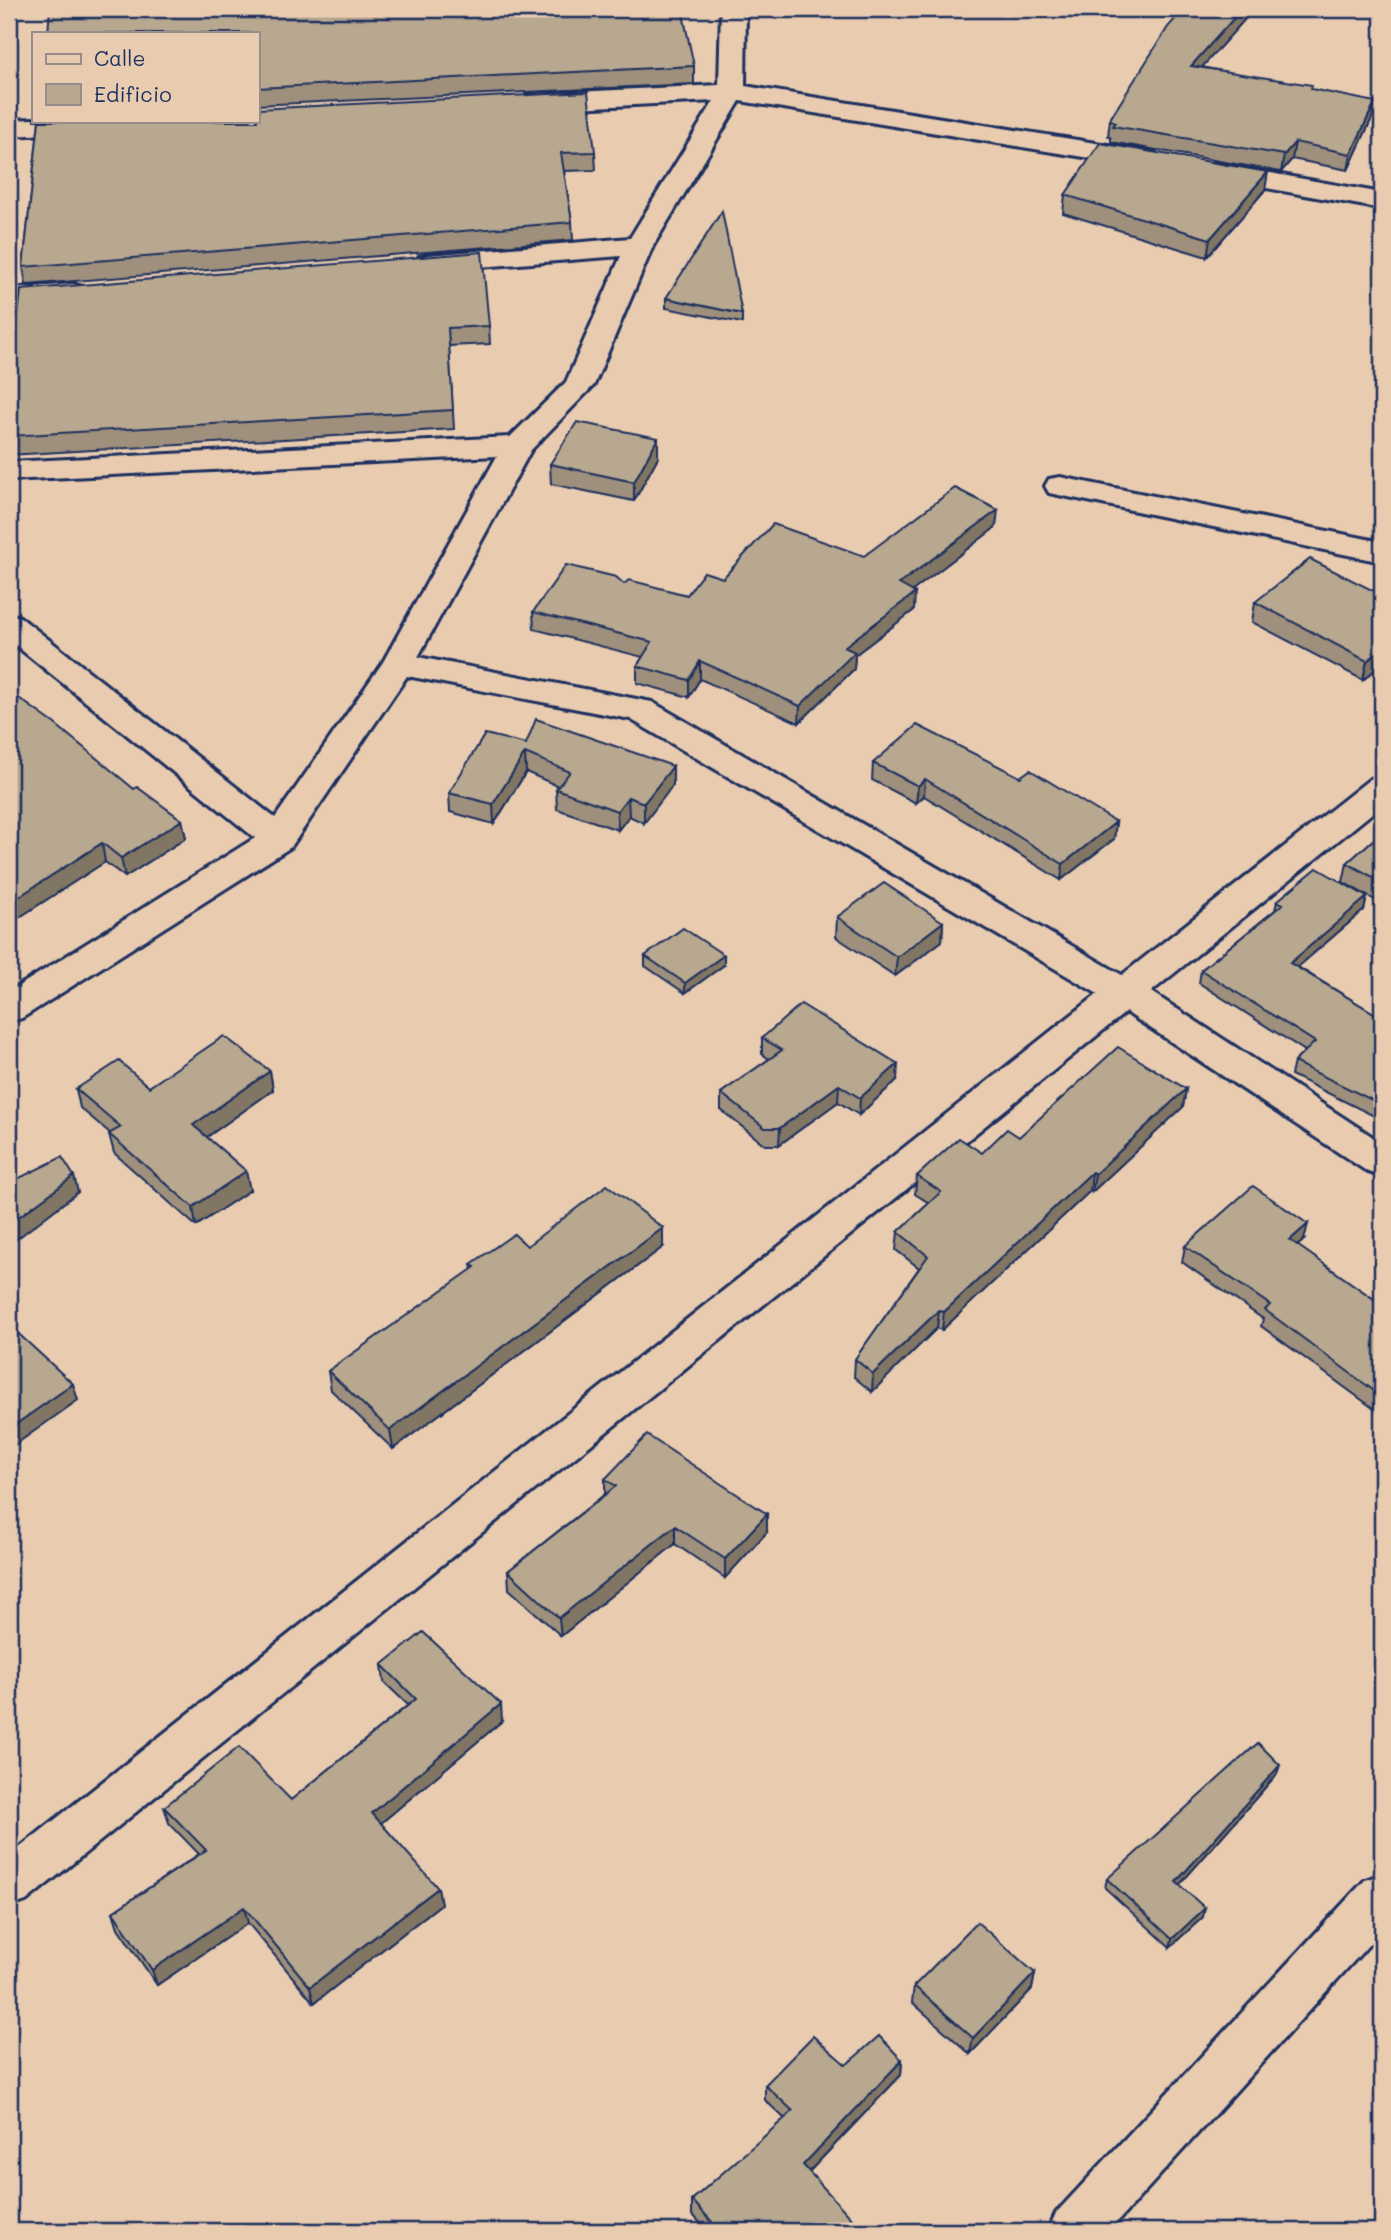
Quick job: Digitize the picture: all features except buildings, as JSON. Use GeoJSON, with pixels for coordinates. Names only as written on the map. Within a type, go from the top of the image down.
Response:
{"type":"FeatureCollection","features":[{"type":"Feature","properties":{"kind":"street"},"geometry":{"type":"LineString","coordinates":[[9,1009],[279,839],[398,664],[518,446],[579,385],[639,246],[732,92],[733,9]]}},
{"type":"Feature","properties":{"kind":"street"},"geometry":{"type":"LineString","coordinates":[[509,103],[732,92],[1167,162]]}},
{"type":"Feature","properties":{"kind":"street"},"geometry":{"type":"LineString","coordinates":[[9,128],[134,122]]}},
{"type":"Feature","properties":{"kind":"street"},"geometry":{"type":"LineString","coordinates":[[1194,167],[1382,201]]}},
{"type":"Feature","properties":{"kind":"street"},"geometry":{"type":"LineString","coordinates":[[406,265],[639,246]]}},
{"type":"Feature","properties":{"kind":"street"},"geometry":{"type":"LineString","coordinates":[[9,298],[105,290]]}},
{"type":"Feature","properties":{"kind":"street"},"geometry":{"type":"LineString","coordinates":[[9,471],[518,446]]}},
{"type":"Feature","properties":{"kind":"street"},"geometry":{"type":"LineString","coordinates":[[1060,486],[1382,552]]}},
{"type":"Feature","properties":{"kind":"street"},"geometry":{"type":"LineString","coordinates":[[9,624],[279,839]]}},
{"type":"Feature","properties":{"kind":"street"},"geometry":{"type":"LineString","coordinates":[[398,664],[640,710],[1125,993],[1382,1162]]}},
{"type":"Feature","properties":{"kind":"street"},"geometry":{"type":"LineString","coordinates":[[9,1885],[1382,787]]}},
{"type":"Feature","properties":{"kind":"street"},"geometry":{"type":"LineString","coordinates":[[1074,2231],[1382,1896]]}}]}
